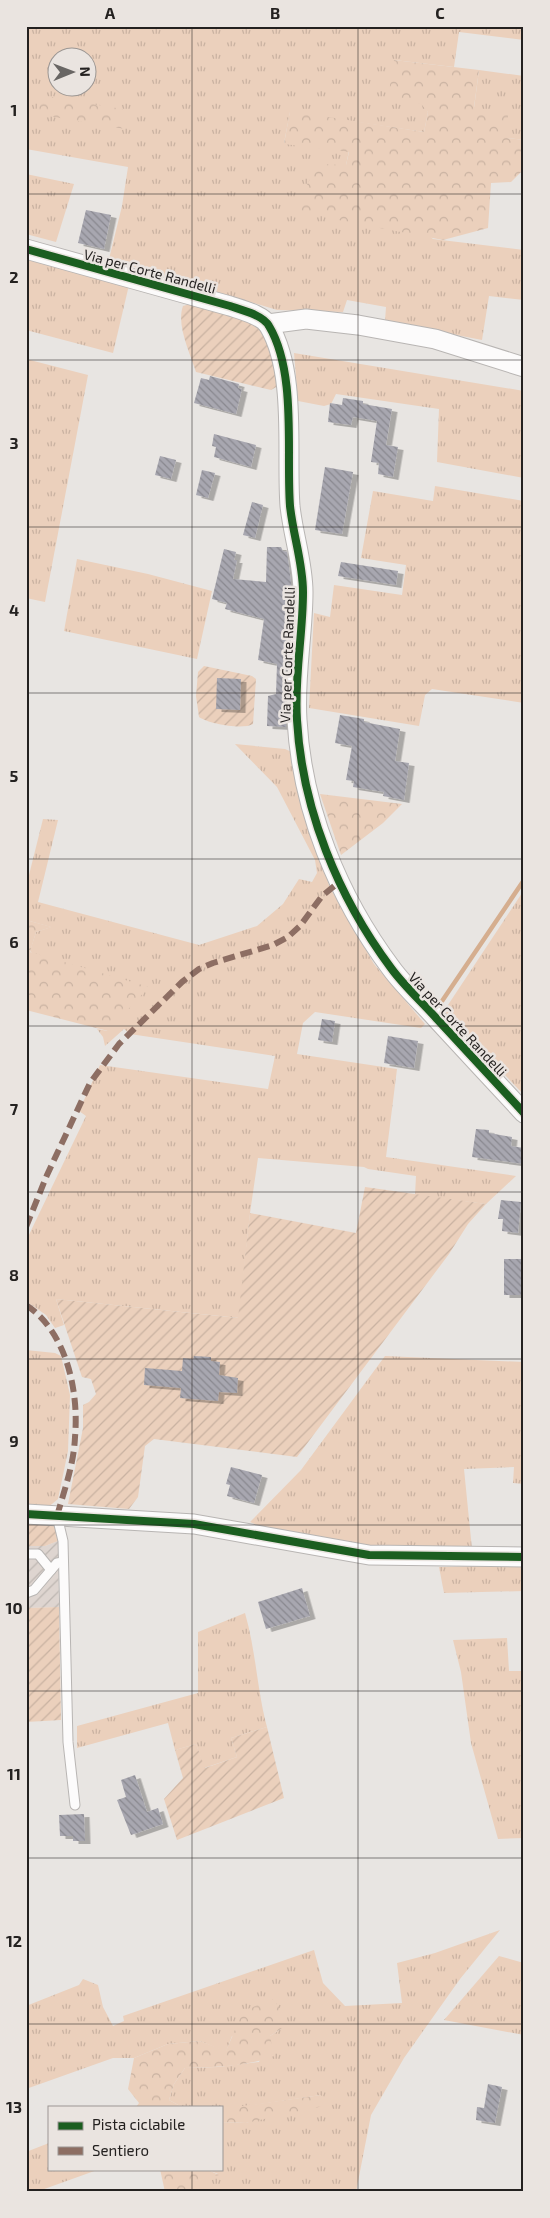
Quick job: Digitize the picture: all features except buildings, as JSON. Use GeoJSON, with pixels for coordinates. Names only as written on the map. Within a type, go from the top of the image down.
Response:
{"type":"FeatureCollection","features":[{"type":"Feature","properties":{"kind":"street","name":"Via per Corte Randelli"},"geometry":{"type":"LineString","coordinates":[[26,249],[230,306],[249,312],[268,324],[278,345],[285,377],[290,505],[303,588],[303,620],[297,664],[297,722],[302,766],[314,814],[338,883],[392,969],[524,1113]]}},
{"type":"Feature","properties":{"kind":"street"},"geometry":{"type":"LineString","coordinates":[[268,324],[306,318],[358,325],[435,339],[524,367]]}},
{"type":"Feature","properties":{"kind":"street"},"geometry":{"type":"LineString","coordinates":[[26,1514],[194,1524],[368,1556],[524,1557]]}},
{"type":"Feature","properties":{"kind":"lane"},"geometry":{"type":"LineString","coordinates":[[57,1516],[62,1541],[68,1742],[75,1805]]}},
{"type":"Feature","properties":{"kind":"lane"},"geometry":{"type":"LineString","coordinates":[[26,1554],[38,1554],[51,1570]]}},
{"type":"Feature","properties":{"kind":"lane"},"geometry":{"type":"LineString","coordinates":[[26,1594],[34,1590],[57,1563],[63,1562]]}},
{"type":"Feature","properties":{"kind":"shaded area"},"geometry":{"type":"Polygon","coordinates":[[[58,1541],[59,1607],[26,1608],[26,1546],[45,1546],[58,1541]]]}},
{"type":"Feature","properties":{"kind":"green space"},"geometry":{"type":"Polygon","coordinates":[[[26,26],[524,26],[524,40],[459,32],[454,67],[394,60],[428,112],[424,132],[290,112],[284,143],[349,151],[346,165],[433,239],[524,250],[524,300],[489,296],[482,340],[385,321],[386,307],[347,300],[343,312],[277,310],[109,259],[122,206],[128,167],[26,149],[26,26]]]}},
{"type":"Feature","properties":{"kind":"green space"},"geometry":{"type":"Polygon","coordinates":[[[394,60],[479,70],[474,107],[508,115],[507,138],[524,140],[524,169],[511,182],[491,183],[488,228],[443,240],[343,221],[294,209],[318,164],[346,165],[349,152],[284,144],[290,111],[424,132],[428,112],[421,104],[388,98],[394,60]]]}},
{"type":"Feature","properties":{"kind":"green space"},"geometry":{"type":"Polygon","coordinates":[[[479,70],[524,76],[524,140],[507,138],[474,108],[479,70]]]}},
{"type":"Feature","properties":{"kind":"green space"},"geometry":{"type":"Polygon","coordinates":[[[39,95],[128,110],[125,129],[36,114],[39,95]]]}},
{"type":"Feature","properties":{"kind":"green space"},"geometry":{"type":"Polygon","coordinates":[[[26,174],[74,184],[56,242],[26,234],[26,174]]]}},
{"type":"Feature","properties":{"kind":"green space"},"geometry":{"type":"Polygon","coordinates":[[[26,254],[129,285],[113,353],[26,330],[26,254]]]}},
{"type":"Feature","properties":{"kind":"green space"},"geometry":{"type":"Polygon","coordinates":[[[197,302],[261,326],[272,346],[278,386],[271,390],[196,372],[182,330],[181,314],[183,306],[197,302]]]}},
{"type":"Feature","properties":{"kind":"green space"},"geometry":{"type":"Polygon","coordinates":[[[294,353],[524,391],[524,478],[437,462],[439,409],[336,394],[331,404],[324,406],[298,401],[294,353]]]}},
{"type":"Feature","properties":{"kind":"green space"},"geometry":{"type":"Polygon","coordinates":[[[26,359],[88,375],[45,602],[26,598],[26,359]]]}},
{"type":"Feature","properties":{"kind":"green space"},"geometry":{"type":"Polygon","coordinates":[[[435,486],[524,501],[524,703],[432,689],[425,695],[419,726],[309,708],[314,613],[330,617],[334,585],[402,595],[406,565],[361,558],[373,491],[433,501],[435,486]]]}},
{"type":"Feature","properties":{"kind":"green space"},"geometry":{"type":"Polygon","coordinates":[[[77,559],[148,574],[212,591],[197,659],[64,631],[77,559]]]}},
{"type":"Feature","properties":{"kind":"green space"},"geometry":{"type":"Polygon","coordinates":[[[204,666],[252,676],[256,679],[253,724],[248,726],[226,725],[210,722],[199,717],[196,696],[198,672],[204,666]]]}},
{"type":"Feature","properties":{"kind":"green space"},"geometry":{"type":"Polygon","coordinates":[[[235,744],[285,749],[292,752],[298,789],[330,888],[374,964],[425,1024],[421,1028],[315,1012],[303,1023],[297,1054],[397,1069],[386,1157],[516,1176],[486,1204],[415,1195],[416,1176],[364,1167],[258,1158],[239,1318],[56,1299],[64,1325],[55,1328],[46,1315],[26,1301],[26,1241],[86,1116],[79,1111],[100,1065],[268,1089],[275,1056],[130,1034],[124,1029],[105,1046],[103,1037],[97,1029],[108,1031],[30,951],[36,932],[51,927],[26,920],[26,887],[43,819],[58,820],[38,902],[199,945],[257,926],[283,904],[299,879],[312,882],[317,873],[315,860],[277,787],[235,744]]]}},
{"type":"Feature","properties":{"kind":"green space"},"geometry":{"type":"Polygon","coordinates":[[[320,794],[402,804],[383,823],[341,855],[320,794]]]}},
{"type":"Feature","properties":{"kind":"green space"},"geometry":{"type":"Polygon","coordinates":[[[524,890],[524,1095],[444,1011],[524,890]]]}},
{"type":"Feature","properties":{"kind":"green space"},"geometry":{"type":"Polygon","coordinates":[[[26,920],[52,927],[36,932],[30,952],[149,987],[108,1031],[26,1010],[26,920]]]}},
{"type":"Feature","properties":{"kind":"green space"},"geometry":{"type":"Polygon","coordinates":[[[365,1187],[486,1204],[468,1224],[449,1254],[297,1457],[154,1439],[145,1446],[138,1497],[129,1509],[68,1504],[83,1428],[83,1405],[89,1402],[96,1394],[91,1379],[82,1377],[56,1299],[238,1318],[250,1213],[356,1233],[365,1187]]]}},
{"type":"Feature","properties":{"kind":"green space"},"geometry":{"type":"Polygon","coordinates":[[[26,1350],[55,1353],[61,1356],[70,1395],[68,1451],[58,1499],[46,1509],[32,1508],[26,1503],[26,1350]]]}},
{"type":"Feature","properties":{"kind":"green space"},"geometry":{"type":"Polygon","coordinates":[[[385,1356],[524,1362],[524,1484],[513,1483],[514,1467],[464,1469],[472,1549],[365,1548],[262,1527],[250,1522],[301,1470],[385,1356]]]}},
{"type":"Feature","properties":{"kind":"green space"},"geometry":{"type":"Polygon","coordinates":[[[26,1516],[50,1519],[56,1527],[58,1541],[45,1546],[26,1546],[26,1516]]]}},
{"type":"Feature","properties":{"kind":"green space"},"geometry":{"type":"Polygon","coordinates":[[[524,1565],[524,1591],[444,1593],[439,1567],[524,1565]]]}},
{"type":"Feature","properties":{"kind":"green space"},"geometry":{"type":"Polygon","coordinates":[[[59,1607],[61,1720],[26,1722],[26,1608],[59,1607]]]}},
{"type":"Feature","properties":{"kind":"green space"},"geometry":{"type":"Polygon","coordinates":[[[245,1613],[267,1727],[231,1738],[237,1757],[204,1768],[196,1744],[175,1750],[168,1723],[77,1748],[77,1726],[198,1693],[198,1632],[245,1613]]]}},
{"type":"Feature","properties":{"kind":"green space"},"geometry":{"type":"Polygon","coordinates":[[[507,1638],[509,1671],[524,1671],[524,1838],[498,1839],[471,1743],[461,1672],[453,1640],[507,1638]]]}},
{"type":"Feature","properties":{"kind":"green space"},"geometry":{"type":"Polygon","coordinates":[[[267,1727],[284,1798],[177,1840],[164,1799],[183,1778],[175,1750],[196,1744],[205,1768],[237,1757],[231,1738],[267,1727]]]}},
{"type":"Feature","properties":{"kind":"green space"},"geometry":{"type":"Polygon","coordinates":[[[500,1930],[460,1979],[404,2058],[371,2115],[356,2192],[189,2192],[194,2181],[218,2174],[208,2170],[222,2170],[222,2122],[246,2123],[321,2095],[228,2109],[222,2109],[222,2106],[180,2106],[169,2100],[174,2084],[185,2068],[218,2067],[259,2062],[270,2036],[281,2029],[232,2036],[226,2052],[200,2041],[168,2044],[134,2058],[113,2058],[26,2089],[26,2006],[79,1985],[83,1979],[98,1985],[103,2007],[113,2026],[124,2021],[123,2016],[314,1950],[323,1983],[345,2006],[402,2003],[397,1963],[435,1953],[500,1930]]]}},
{"type":"Feature","properties":{"kind":"green space"},"geometry":{"type":"Polygon","coordinates":[[[499,1956],[524,1963],[524,2035],[444,2020],[499,1956]]]}},
{"type":"Feature","properties":{"kind":"green space"},"geometry":{"type":"Polygon","coordinates":[[[273,1999],[287,2018],[281,2029],[270,2036],[274,2056],[263,2060],[219,2067],[185,2068],[174,2084],[169,2100],[180,2106],[137,2106],[139,2103],[128,2089],[134,2058],[168,2044],[200,2041],[226,2051],[243,2011],[273,1999]]]}},
{"type":"Feature","properties":{"kind":"green space"},"geometry":{"type":"Polygon","coordinates":[[[321,2095],[328,2105],[246,2123],[222,2122],[222,2109],[321,2095]]]}},
{"type":"Feature","properties":{"kind":"green space"},"geometry":{"type":"Polygon","coordinates":[[[48,2143],[48,2170],[97,2170],[36,2192],[26,2192],[26,2152],[48,2143]]]}},
{"type":"Feature","properties":{"kind":"green space"},"geometry":{"type":"Polygon","coordinates":[[[160,2170],[208,2170],[219,2175],[195,2181],[189,2192],[165,2192],[160,2170]]]}},
{"type":"Feature","properties":{"kind":"waterway"},"geometry":{"type":"LineString","coordinates":[[438,1007],[524,880]]}},
{"type":"Feature","properties":{"kind":"marked path"},"geometry":{"type":"LineString","coordinates":[[26,1227],[47,1175],[90,1083],[119,1044],[182,982],[199,969],[273,945],[288,937],[300,926],[322,896],[338,883]]}},
{"type":"Feature","properties":{"kind":"marked path"},"geometry":{"type":"LineString","coordinates":[[26,1305],[52,1331],[61,1347],[72,1383],[75,1401],[76,1420],[73,1457],[57,1516]]}},
{"type":"Feature","properties":{"kind":"cycle path"},"geometry":{"type":"LineString","coordinates":[[26,249],[240,309],[257,316],[269,326],[278,345],[284,366],[287,390],[290,506],[303,592],[296,704],[297,720],[300,753],[315,819],[339,882],[372,941],[391,968],[407,988],[524,1113]]}},
{"type":"Feature","properties":{"kind":"cycle path"},"geometry":{"type":"LineString","coordinates":[[26,1514],[194,1524],[369,1555],[524,1557]]}}]}
